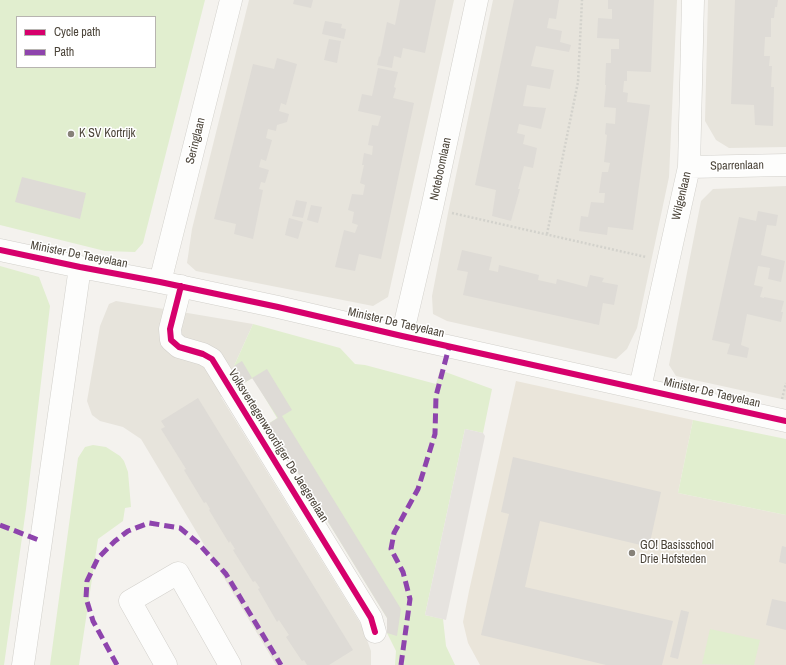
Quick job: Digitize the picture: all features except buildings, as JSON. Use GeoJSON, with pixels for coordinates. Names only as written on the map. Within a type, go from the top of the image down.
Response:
{"type":"FeatureCollection","features":[{"type":"Feature","properties":{"kind":"street","name":"Seringlaan"},"geometry":{"type":"LineString","coordinates":[[170,284],[231,0]]}},
{"type":"Feature","properties":{"kind":"street","name":"Noteboomlaan"},"geometry":{"type":"LineString","coordinates":[[402,336],[432,208],[477,0]]}},
{"type":"Feature","properties":{"kind":"street","name":"Wilgenlaan"},"geometry":{"type":"LineString","coordinates":[[640,388],[689,167],[693,0]]}},
{"type":"Feature","properties":{"kind":"street","name":"Sparrenlaan"},"geometry":{"type":"LineString","coordinates":[[689,167],[786,165]]}},
{"type":"Feature","properties":{"kind":"street","name":"Minister De Taeyelaan"},"geometry":{"type":"LineString","coordinates":[[0,250],[278,307],[786,421]]}},
{"type":"Feature","properties":{"kind":"street"},"geometry":{"type":"LineString","coordinates":[[22,665],[80,267]]}},
{"type":"Feature","properties":{"kind":"street","name":"Volksvertegenwoordiger De Jaegerelaan"},"geometry":{"type":"LineString","coordinates":[[170,284],[171,340],[179,347],[203,354],[212,359],[371,618],[375,632]]}},
{"type":"Feature","properties":{"kind":"street"},"geometry":{"type":"LineString","coordinates":[[166,665],[130,601],[178,573],[230,665]]}},
{"type":"Feature","properties":{"kind":"path"},"geometry":{"type":"LineString","coordinates":[[547,234],[578,82],[582,0]]}},
{"type":"Feature","properties":{"kind":"path"},"geometry":{"type":"LineString","coordinates":[[432,208],[668,262]]}},
{"type":"Feature","properties":{"kind":"shaded area"},"geometry":{"type":"Polygon","coordinates":[[[249,0],[454,0],[388,297],[373,306],[196,271],[187,263],[192,229],[249,0]]]}},
{"type":"Feature","properties":{"kind":"shaded area"},"geometry":{"type":"Polygon","coordinates":[[[493,0],[677,0],[669,177],[637,328],[627,349],[616,359],[447,321],[433,314],[432,296],[493,0]]]}},
{"type":"Feature","properties":{"kind":"shaded area"},"geometry":{"type":"Polygon","coordinates":[[[708,0],[786,0],[786,147],[729,148],[716,140],[705,121],[708,0]]]}},
{"type":"Feature","properties":{"kind":"shaded area"},"geometry":{"type":"Polygon","coordinates":[[[786,186],[786,400],[676,376],[669,365],[701,201],[713,189],[786,186]]]}},
{"type":"Feature","properties":{"kind":"shaded area"},"geometry":{"type":"Polygon","coordinates":[[[116,301],[253,324],[234,366],[244,383],[221,397],[362,626],[371,651],[371,665],[276,665],[141,439],[123,427],[100,421],[92,415],[87,401],[100,326],[109,304],[116,301]]]}},
{"type":"Feature","properties":{"kind":"shaded area","name":"GO! Basisschool Drie Hofsteden"},"geometry":{"type":"Polygon","coordinates":[[[516,381],[693,420],[678,493],[786,515],[786,665],[480,665],[468,643],[463,622],[516,381]]]}},
{"type":"Feature","properties":{"kind":"shaded area"},"geometry":{"type":"Polygon","coordinates":[[[465,429],[483,433],[485,436],[446,620],[425,615],[465,429]]]}},
{"type":"Feature","properties":{"kind":"green space","name":"K SV Kortrijk"},"geometry":{"type":"Polygon","coordinates":[[[0,0],[205,0],[143,243],[135,252],[105,251],[0,225],[0,0]]]}},
{"type":"Feature","properties":{"kind":"green space"},"geometry":{"type":"Polygon","coordinates":[[[0,266],[39,277],[50,306],[26,509],[4,665],[0,665],[0,266]]]}},
{"type":"Feature","properties":{"kind":"green space"},"geometry":{"type":"Polygon","coordinates":[[[253,324],[340,348],[355,364],[365,365],[436,384],[440,370],[492,389],[483,433],[465,429],[425,615],[443,619],[446,646],[455,665],[395,665],[396,651],[387,633],[387,618],[268,424],[277,418],[253,378],[244,383],[234,366],[253,324]]]}},
{"type":"Feature","properties":{"kind":"green space"},"geometry":{"type":"Polygon","coordinates":[[[693,420],[786,439],[786,515],[678,493],[693,420]]]}},
{"type":"Feature","properties":{"kind":"green space"},"geometry":{"type":"Polygon","coordinates":[[[93,445],[106,447],[120,456],[124,461],[128,472],[131,507],[125,508],[123,521],[98,539],[79,665],[50,665],[78,458],[85,447],[93,445]]]}},
{"type":"Feature","properties":{"kind":"green space"},"geometry":{"type":"Polygon","coordinates":[[[710,629],[760,640],[754,665],[702,664],[710,629]]]}},
{"type":"Feature","properties":{"kind":"marked path"},"geometry":{"type":"LineString","coordinates":[[401,665],[410,599],[403,572],[391,549],[394,533],[418,489],[435,434],[436,396],[449,347]]}},
{"type":"Feature","properties":{"kind":"marked path"},"geometry":{"type":"LineString","coordinates":[[117,665],[93,621],[86,598],[87,581],[98,558],[115,541],[128,531],[149,523],[180,528],[198,543],[226,574],[281,665]]}},
{"type":"Feature","properties":{"kind":"marked path"},"geometry":{"type":"LineString","coordinates":[[0,525],[41,541]]}},
{"type":"Feature","properties":{"kind":"cycle path"},"geometry":{"type":"LineString","coordinates":[[0,250],[278,307],[786,421]]}},
{"type":"Feature","properties":{"kind":"cycle path"},"geometry":{"type":"LineString","coordinates":[[181,286],[170,329],[171,340],[179,347],[203,354],[212,359],[371,618],[375,632]]}},
{"type":"Feature","properties":{"kind":"place","name":"K SV Kortrijk"},"geometry":{"type":"Point","coordinates":[71,134]}},
{"type":"Feature","properties":{"kind":"place","name":"GO! Basisschool Drie Hofsteden"},"geometry":{"type":"Point","coordinates":[632,553]}}]}
